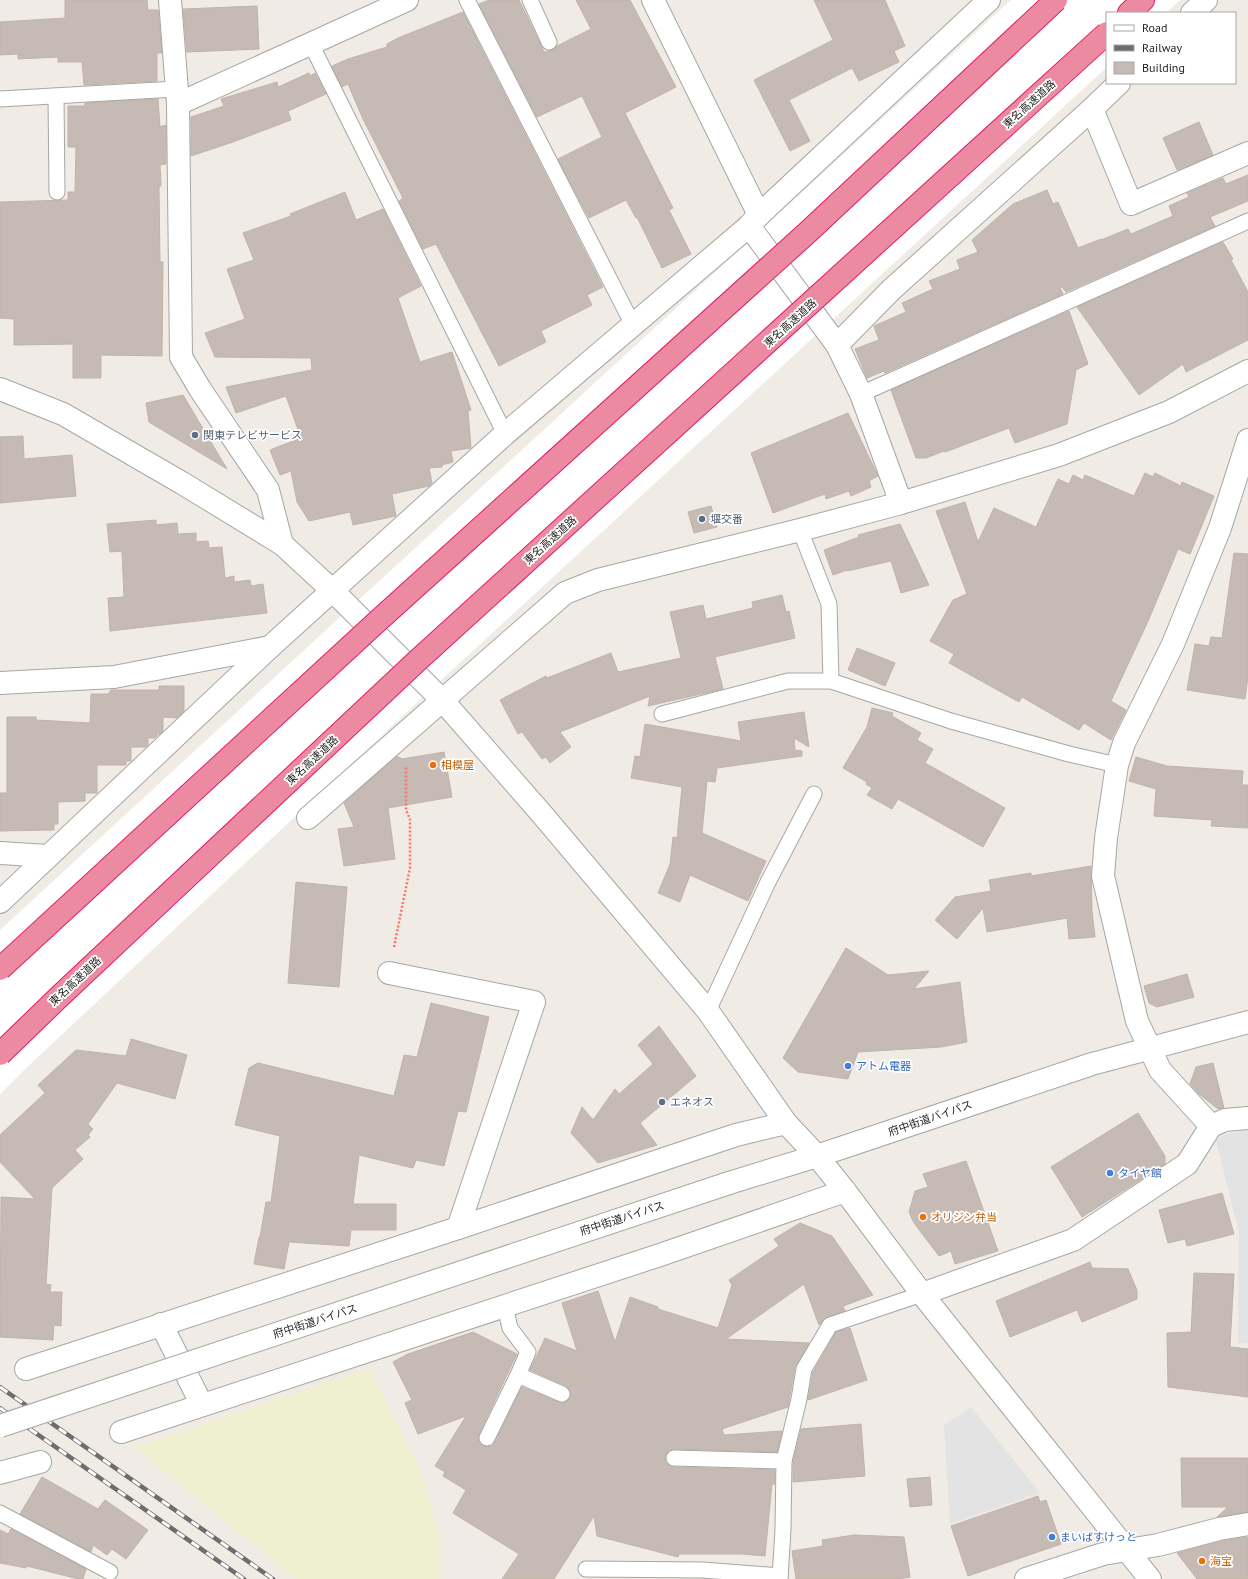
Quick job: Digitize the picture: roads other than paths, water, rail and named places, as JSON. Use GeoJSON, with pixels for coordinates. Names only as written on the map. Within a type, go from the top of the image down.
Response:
{"type":"FeatureCollection","features":[{"type":"Feature","properties":{"kind":"highway"},"geometry":{"type":"LineString","coordinates":[[0,969],[386,613],[808,232],[1056,0]]}},
{"type":"Feature","properties":{"kind":"highway"},"geometry":{"type":"LineString","coordinates":[[1130,12],[1144,0]]}},
{"type":"Feature","properties":{"kind":"highway","name":"東名高速道路"},"geometry":{"type":"LineString","coordinates":[[0,1054],[66,990],[418,661],[1106,34]]}},
{"type":"Feature","properties":{"kind":"street"},"geometry":{"type":"LineString","coordinates":[[170,0],[177,96],[181,356],[200,389],[268,490],[282,544]]}},
{"type":"Feature","properties":{"kind":"street"},"geometry":{"type":"LineString","coordinates":[[653,0],[754,220],[837,344],[861,394],[901,503]]}},
{"type":"Feature","properties":{"kind":"street"},"geometry":{"type":"LineString","coordinates":[[0,902],[270,647],[505,434],[754,220],[989,0]]}},
{"type":"Feature","properties":{"kind":"street"},"geometry":{"type":"LineString","coordinates":[[1193,12],[1206,0]]}},
{"type":"Feature","properties":{"kind":"street"},"geometry":{"type":"LineString","coordinates":[[177,96],[311,44],[404,1]]}},
{"type":"Feature","properties":{"kind":"street"},"geometry":{"type":"LineString","coordinates":[[837,344],[891,290],[1118,84]]}},
{"type":"Feature","properties":{"kind":"street"},"geometry":{"type":"LineString","coordinates":[[1092,109],[1131,204],[1248,153]]}},
{"type":"Feature","properties":{"kind":"street"},"geometry":{"type":"LineString","coordinates":[[308,818],[565,593],[598,580],[800,530],[901,503],[1060,455],[1169,412],[1248,371]]}},
{"type":"Feature","properties":{"kind":"street"},"geometry":{"type":"LineString","coordinates":[[0,389],[63,414],[182,482],[282,544],[333,591],[443,700],[541,813],[708,1011],[786,1123],[845,1191],[922,1294],[1150,1579]]}},
{"type":"Feature","properties":{"kind":"street"},"geometry":{"type":"LineString","coordinates":[[1211,1126],[1160,1070],[1137,1021],[1103,876],[1106,838],[1117,765],[1124,743],[1172,644],[1220,528],[1248,440]]}},
{"type":"Feature","properties":{"kind":"street"},"geometry":{"type":"LineString","coordinates":[[0,683],[114,677],[270,647]]}},
{"type":"Feature","properties":{"kind":"street"},"geometry":{"type":"LineString","coordinates":[[0,853],[48,856]]}},
{"type":"Feature","properties":{"kind":"street"},"geometry":{"type":"LineString","coordinates":[[389,973],[534,1002],[458,1228]]}},
{"type":"Feature","properties":{"kind":"street","name":"府中街道バイパス"},"geometry":{"type":"LineString","coordinates":[[0,1426],[729,1183],[816,1156],[1092,1064],[1248,1022]]}},
{"type":"Feature","properties":{"kind":"street"},"geometry":{"type":"LineString","coordinates":[[922,1294],[1073,1240],[1187,1164],[1211,1126],[1225,1120],[1248,1118]]}},
{"type":"Feature","properties":{"kind":"street"},"geometry":{"type":"LineString","coordinates":[[26,1369],[458,1228],[736,1135],[786,1123]]}},
{"type":"Feature","properties":{"kind":"street"},"geometry":{"type":"LineString","coordinates":[[120,1432],[660,1255],[845,1191]]}},
{"type":"Feature","properties":{"kind":"street"},"geometry":{"type":"LineString","coordinates":[[161,1324],[202,1405]]}},
{"type":"Feature","properties":{"kind":"street"},"geometry":{"type":"LineString","coordinates":[[0,1473],[40,1462]]}},
{"type":"Feature","properties":{"kind":"street"},"geometry":{"type":"LineString","coordinates":[[1026,1579],[1102,1554],[1158,1545],[1219,1529],[1248,1524]]}},
{"type":"Feature","properties":{"kind":"lane"},"geometry":{"type":"LineString","coordinates":[[467,0],[633,325]]}},
{"type":"Feature","properties":{"kind":"lane"},"geometry":{"type":"LineString","coordinates":[[530,0],[549,42]]}},
{"type":"Feature","properties":{"kind":"lane"},"geometry":{"type":"LineString","coordinates":[[311,44],[505,434]]}},
{"type":"Feature","properties":{"kind":"lane"},"geometry":{"type":"LineString","coordinates":[[56,96],[57,192]]}},
{"type":"Feature","properties":{"kind":"lane"},"geometry":{"type":"LineString","coordinates":[[0,99],[56,96],[177,96]]}},
{"type":"Feature","properties":{"kind":"lane"},"geometry":{"type":"LineString","coordinates":[[861,394],[1248,221]]}},
{"type":"Feature","properties":{"kind":"lane"},"geometry":{"type":"LineString","coordinates":[[800,530],[829,604],[831,681]]}},
{"type":"Feature","properties":{"kind":"lane"},"geometry":{"type":"LineString","coordinates":[[662,714],[788,681],[831,681],[951,721],[1069,754],[1117,765]]}},
{"type":"Feature","properties":{"kind":"lane"},"geometry":{"type":"LineString","coordinates":[[708,1011],[768,882],[814,794]]}},
{"type":"Feature","properties":{"kind":"lane"},"geometry":{"type":"LineString","coordinates":[[586,1569],[703,1570],[780,1577],[783,1529],[784,1461],[799,1399],[804,1369],[830,1325],[922,1294]]}},
{"type":"Feature","properties":{"kind":"lane"},"geometry":{"type":"LineString","coordinates":[[487,1438],[528,1352],[510,1328],[506,1306]]}},
{"type":"Feature","properties":{"kind":"lane"},"geometry":{"type":"LineString","coordinates":[[518,1375],[562,1394]]}},
{"type":"Feature","properties":{"kind":"lane"},"geometry":{"type":"LineString","coordinates":[[674,1458],[784,1461]]}},
{"type":"Feature","properties":{"kind":"lane"},"geometry":{"type":"LineString","coordinates":[[0,1513],[110,1572]]}},
{"type":"Feature","properties":{"kind":"railway"},"geometry":{"type":"LineString","coordinates":[[0,1387],[273,1579]]}},
{"type":"Feature","properties":{"kind":"railway"},"geometry":{"type":"LineString","coordinates":[[0,1408],[244,1579]]}},
{"type":"Feature","properties":{"kind":"place","name":"関東テレビサービス"},"geometry":{"type":"Point","coordinates":[195,435]}},
{"type":"Feature","properties":{"kind":"place","name":"堰交番"},"geometry":{"type":"Point","coordinates":[702,519]}},
{"type":"Feature","properties":{"kind":"place","name":"相模屋"},"geometry":{"type":"Point","coordinates":[433,765]}},
{"type":"Feature","properties":{"kind":"place","name":"アトム電器"},"geometry":{"type":"Point","coordinates":[848,1066]}},
{"type":"Feature","properties":{"kind":"place","name":"エネオス"},"geometry":{"type":"Point","coordinates":[662,1102]}},
{"type":"Feature","properties":{"kind":"place","name":"タイヤ館"},"geometry":{"type":"Point","coordinates":[1110,1173]}},
{"type":"Feature","properties":{"kind":"place","name":"オリジン弁当"},"geometry":{"type":"Point","coordinates":[923,1217]}},
{"type":"Feature","properties":{"kind":"place","name":"まいばすけっと"},"geometry":{"type":"Point","coordinates":[1052,1537]}},
{"type":"Feature","properties":{"kind":"place","name":"海宝"},"geometry":{"type":"Point","coordinates":[1202,1561]}}]}
